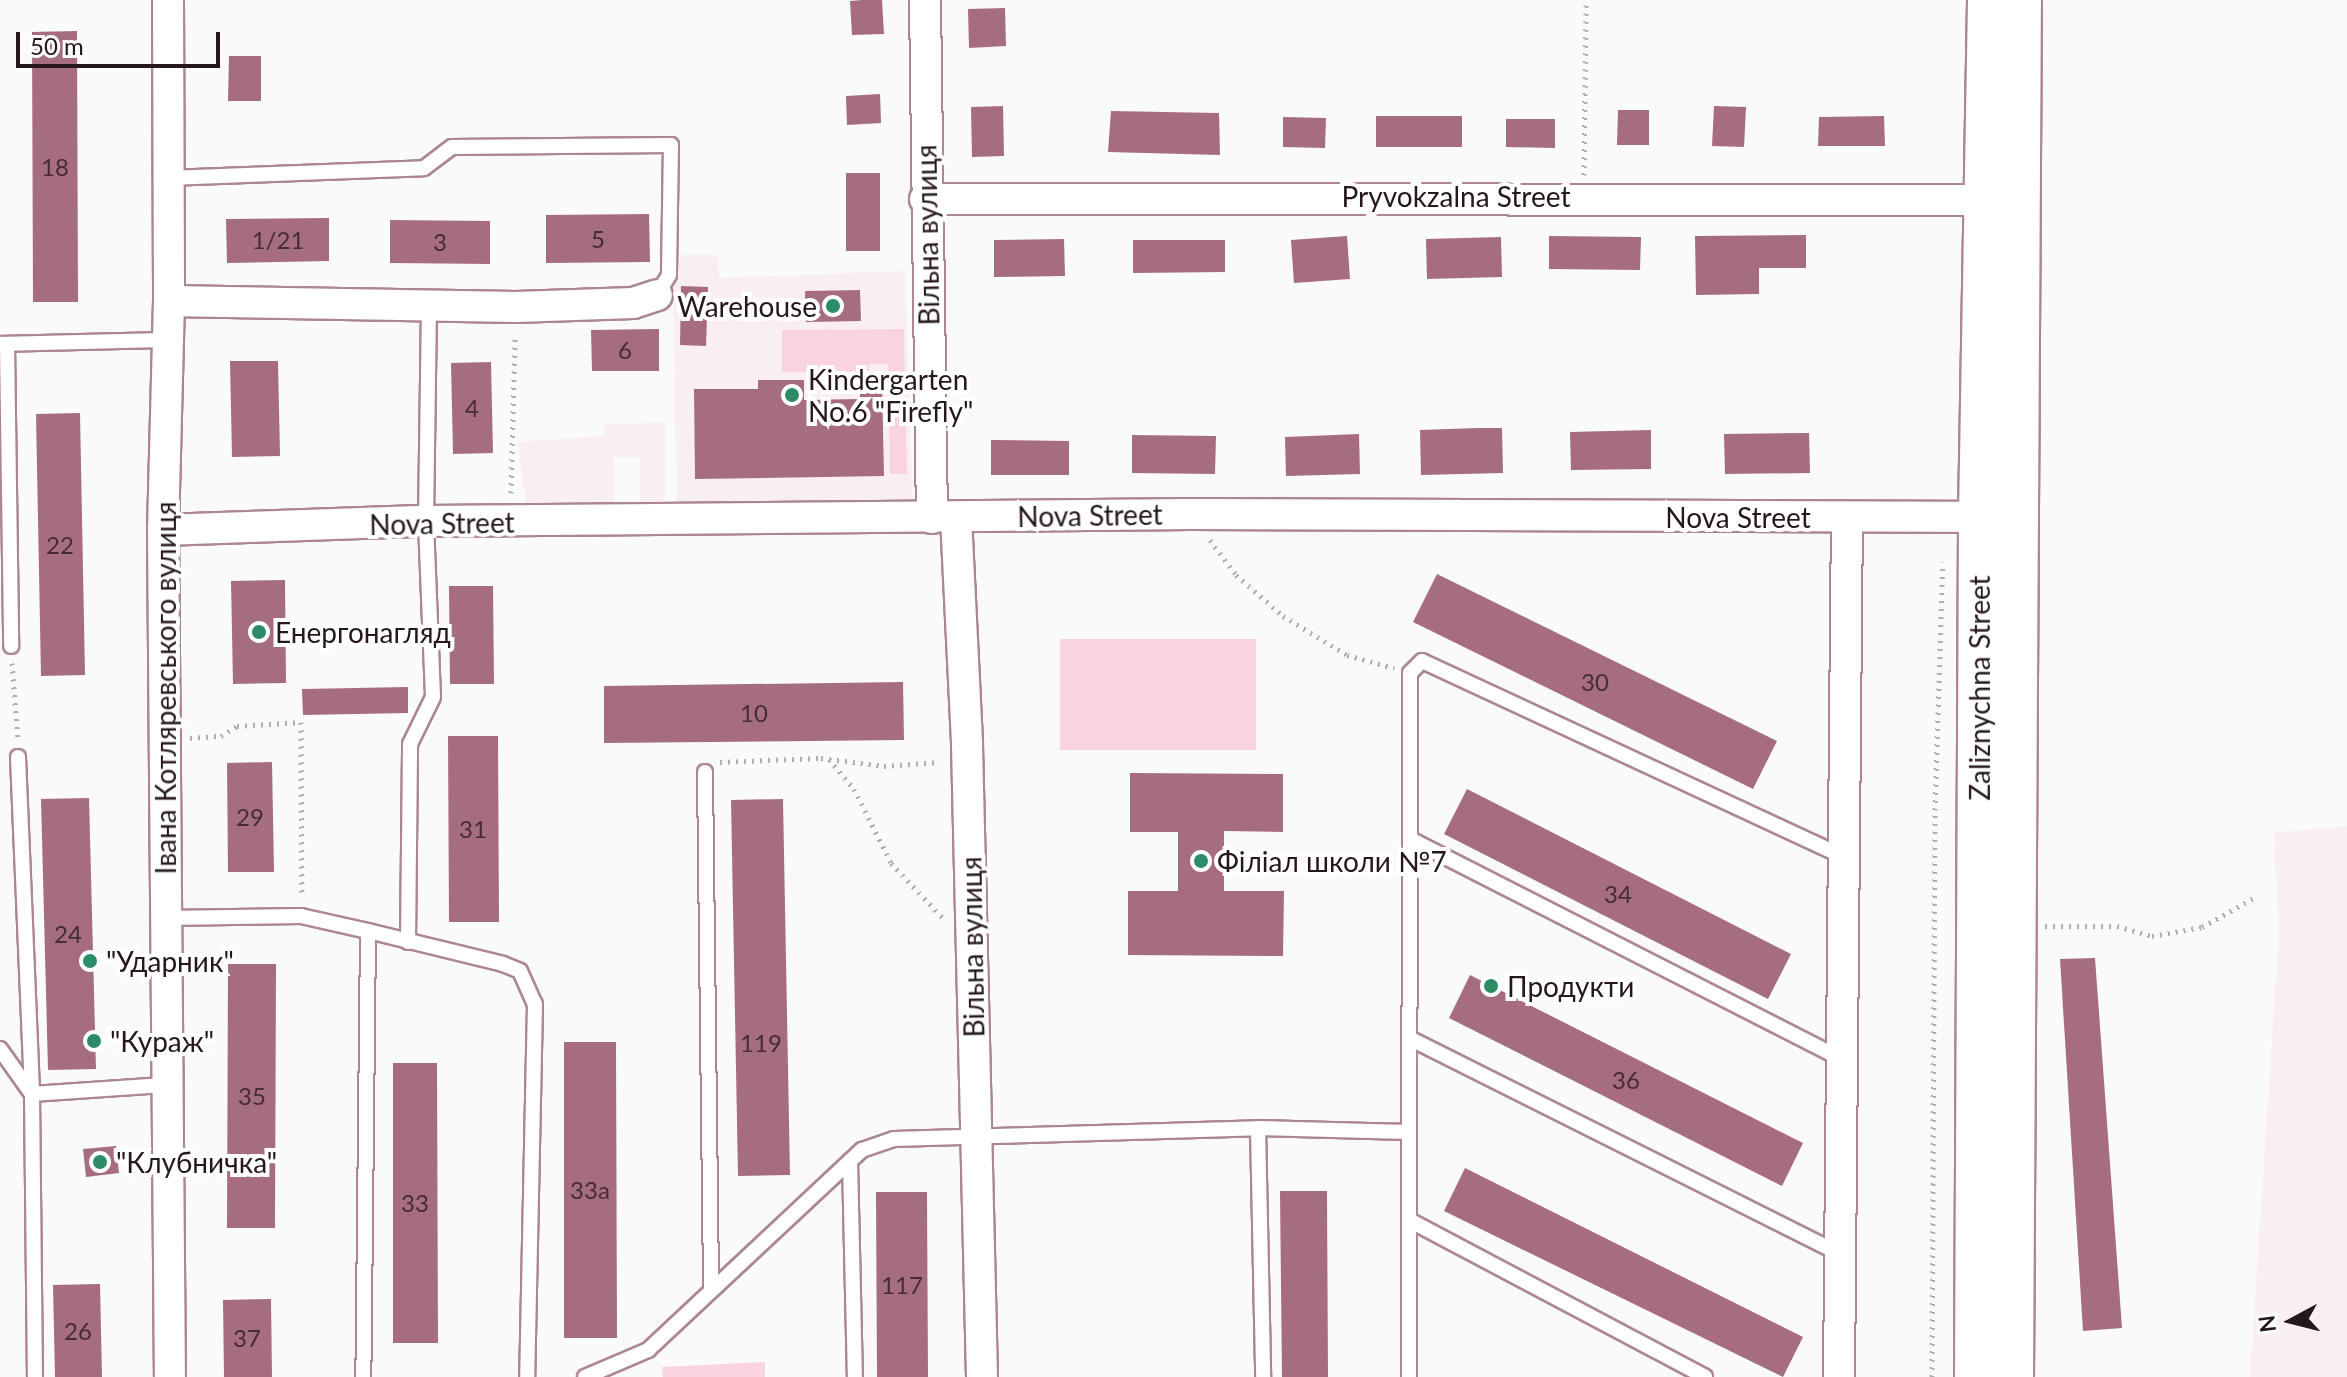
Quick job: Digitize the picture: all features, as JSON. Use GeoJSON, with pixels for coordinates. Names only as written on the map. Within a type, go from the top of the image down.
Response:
{"type":"FeatureCollection","features":[{"type":"Feature","properties":{"kind":"main road","name":"Zaliznychna Street"},"geometry":{"type":"LineString","coordinates":[[1976,1377],[1980,517],[1989,0]]}},
{"type":"Feature","properties":{"kind":"main road","name":"Zaliznychna Street"},"geometry":{"type":"LineString","coordinates":[[2012,1377],[2014,927],[1980,517],[2020,0]]}},
{"type":"Feature","properties":{"kind":"street","name":"Івана Котляревського вулиця"},"geometry":{"type":"LineString","coordinates":[[168,0],[169,301],[163,530],[169,739],[164,1085],[170,1377]]}},
{"type":"Feature","properties":{"kind":"street","name":"Вільна вулиця"},"geometry":{"type":"LineString","coordinates":[[925,0],[925,199],[944,517],[967,745],[982,1377]]}},
{"type":"Feature","properties":{"kind":"street","name":"Pryvokzalna Street"},"geometry":{"type":"LineString","coordinates":[[925,199],[1584,196],[1987,200]]}},
{"type":"Feature","properties":{"kind":"street"},"geometry":{"type":"LineString","coordinates":[[169,301],[516,307],[633,303],[657,295]]}},
{"type":"Feature","properties":{"kind":"street","name":"Nova Street"},"geometry":{"type":"LineString","coordinates":[[163,530],[426,521],[1190,514],[1980,517]]}},
{"type":"Feature","properties":{"kind":"street"},"geometry":{"type":"LineString","coordinates":[[1839,1377],[1838,1057],[1847,518]]}},
{"type":"Feature","properties":{"kind":"lane"},"geometry":{"type":"LineString","coordinates":[[168,178],[424,168],[452,147],[671,145],[669,275],[657,295]]}},
{"type":"Feature","properties":{"kind":"lane"},"geometry":{"type":"LineString","coordinates":[[408,942],[410,744],[433,697],[426,521],[429,304]]}},
{"type":"Feature","properties":{"kind":"lane"},"geometry":{"type":"LineString","coordinates":[[11,646],[3,344],[167,340]]}},
{"type":"Feature","properties":{"kind":"lane"},"geometry":{"type":"LineString","coordinates":[[1409,1377],[1410,673],[1422,661],[1840,855]]}},
{"type":"Feature","properties":{"kind":"lane"},"geometry":{"type":"LineString","coordinates":[[18,757],[32,1094],[35,1377]]}},
{"type":"Feature","properties":{"kind":"lane"},"geometry":{"type":"LineString","coordinates":[[705,772],[711,1288]]}},
{"type":"Feature","properties":{"kind":"lane"},"geometry":{"type":"LineString","coordinates":[[1410,839],[1838,1057]]}},
{"type":"Feature","properties":{"kind":"lane"},"geometry":{"type":"LineString","coordinates":[[165,918],[301,916],[408,942],[465,952],[520,971],[535,1004],[527,1377]]}},
{"type":"Feature","properties":{"kind":"lane"},"geometry":{"type":"LineString","coordinates":[[363,1377],[368,931]]}},
{"type":"Feature","properties":{"kind":"lane"},"geometry":{"type":"LineString","coordinates":[[1409,1038],[1838,1253]]}},
{"type":"Feature","properties":{"kind":"lane"},"geometry":{"type":"LineString","coordinates":[[0,1049],[32,1094]]}},
{"type":"Feature","properties":{"kind":"lane"},"geometry":{"type":"LineString","coordinates":[[32,1094],[164,1085]]}},
{"type":"Feature","properties":{"kind":"lane"},"geometry":{"type":"LineString","coordinates":[[585,1377],[648,1350],[862,1150],[894,1139],[1258,1128],[1409,1132]]}},
{"type":"Feature","properties":{"kind":"lane"},"geometry":{"type":"LineString","coordinates":[[1258,1128],[1263,1377]]}},
{"type":"Feature","properties":{"kind":"lane"},"geometry":{"type":"LineString","coordinates":[[850,1161],[855,1377]]}},
{"type":"Feature","properties":{"kind":"lane"},"geometry":{"type":"LineString","coordinates":[[1409,1220],[1705,1377]]}},
{"type":"Feature","properties":{"kind":"path"},"geometry":{"type":"LineString","coordinates":[[1584,196],[1586,0]]}},
{"type":"Feature","properties":{"kind":"path"},"geometry":{"type":"LineString","coordinates":[[510,522],[516,307]]}},
{"type":"Feature","properties":{"kind":"path"},"geometry":{"type":"LineString","coordinates":[[1190,514],[1236,575],[1283,616],[1347,655],[1410,673]]}},
{"type":"Feature","properties":{"kind":"path"},"geometry":{"type":"LineString","coordinates":[[1932,1377],[1935,810],[1980,517]]}},
{"type":"Feature","properties":{"kind":"path"},"geometry":{"type":"LineString","coordinates":[[11,646],[18,757]]}},
{"type":"Feature","properties":{"kind":"path"},"geometry":{"type":"LineString","coordinates":[[169,739],[221,736],[237,726],[301,722],[301,916]]}},
{"type":"Feature","properties":{"kind":"path"},"geometry":{"type":"LineString","coordinates":[[705,772],[726,758],[829,759],[884,766],[945,762],[967,745]]}},
{"type":"Feature","properties":{"kind":"path"},"geometry":{"type":"LineString","coordinates":[[829,759],[854,789],[891,863],[946,921],[973,940]]}},
{"type":"Feature","properties":{"kind":"path"},"geometry":{"type":"LineString","coordinates":[[2014,927],[2091,923],[2152,936],[2202,927],[2257,896]]}},
{"type":"Feature","properties":{"kind":"shaded area","name":"Kindergarten No.6 \"Firefly\""},"geometry":{"type":"Polygon","coordinates":[[[681,255],[718,255],[719,278],[905,271],[913,499],[677,503],[673,292],[681,255]]]}},
{"type":"Feature","properties":{"kind":"shaded area"},"geometry":{"type":"Polygon","coordinates":[[[904,329],[907,474],[890,474],[888,364],[869,364],[869,371],[782,372],[782,330],[904,329]]]}},
{"type":"Feature","properties":{"kind":"shaded area"},"geometry":{"type":"Polygon","coordinates":[[[665,422],[665,507],[640,507],[640,457],[614,457],[614,509],[571,511],[570,503],[526,505],[518,442],[605,436],[604,425],[665,422]]]}},
{"type":"Feature","properties":{"kind":"shaded area"},"geometry":{"type":"Polygon","coordinates":[[[1060,639],[1256,639],[1256,750],[1060,750],[1060,639]]]}},
{"type":"Feature","properties":{"kind":"shaded area"},"geometry":{"type":"Polygon","coordinates":[[[2347,826],[2347,1377],[2250,1377],[2279,932],[2274,833],[2347,826]]]}},
{"type":"Feature","properties":{"kind":"shaded area"},"geometry":{"type":"Polygon","coordinates":[[[765,1362],[765,1377],[663,1377],[662,1367],[765,1362]]]}},
{"type":"Feature","properties":{"kind":"building"},"geometry":{"type":"Polygon","coordinates":[[[882,0],[884,34],[852,35],[850,1],[882,0]]]}},
{"type":"Feature","properties":{"kind":"building"},"geometry":{"type":"Polygon","coordinates":[[[1005,8],[1006,46],[969,48],[968,9],[1005,8]]]}},
{"type":"Feature","properties":{"kind":"building"},"geometry":{"type":"Polygon","coordinates":[[[77,31],[78,302],[33,302],[32,32],[77,31]]]}},
{"type":"Feature","properties":{"kind":"building"},"geometry":{"type":"Polygon","coordinates":[[[229,56],[261,56],[261,101],[228,101],[229,56]]]}},
{"type":"Feature","properties":{"kind":"building"},"geometry":{"type":"Polygon","coordinates":[[[880,94],[881,123],[847,125],[846,96],[880,94]]]}},
{"type":"Feature","properties":{"kind":"building"},"geometry":{"type":"Polygon","coordinates":[[[1003,106],[1004,156],[972,157],[971,107],[1003,106]]]}},
{"type":"Feature","properties":{"kind":"building"},"geometry":{"type":"Polygon","coordinates":[[[1714,106],[1746,107],[1744,147],[1712,146],[1714,106]]]}},
{"type":"Feature","properties":{"kind":"building"},"geometry":{"type":"Polygon","coordinates":[[[1618,110],[1649,110],[1649,145],[1617,145],[1618,110]]]}},
{"type":"Feature","properties":{"kind":"building"},"geometry":{"type":"Polygon","coordinates":[[[1111,111],[1219,113],[1220,155],[1108,152],[1111,111]]]}},
{"type":"Feature","properties":{"kind":"building"},"geometry":{"type":"Polygon","coordinates":[[[1376,116],[1462,116],[1462,147],[1376,147],[1376,116]]]}},
{"type":"Feature","properties":{"kind":"building"},"geometry":{"type":"Polygon","coordinates":[[[1884,116],[1885,146],[1818,146],[1819,117],[1884,116]]]}},
{"type":"Feature","properties":{"kind":"building"},"geometry":{"type":"Polygon","coordinates":[[[1283,117],[1326,118],[1325,148],[1283,147],[1283,117]]]}},
{"type":"Feature","properties":{"kind":"building"},"geometry":{"type":"Polygon","coordinates":[[[1506,119],[1555,119],[1555,148],[1506,147],[1506,119]]]}},
{"type":"Feature","properties":{"kind":"building"},"geometry":{"type":"Polygon","coordinates":[[[846,173],[880,173],[880,251],[846,251],[846,173]]]}},
{"type":"Feature","properties":{"kind":"building"},"geometry":{"type":"Polygon","coordinates":[[[649,214],[650,262],[546,263],[546,215],[649,214]]]}},
{"type":"Feature","properties":{"kind":"building"},"geometry":{"type":"Polygon","coordinates":[[[329,218],[329,261],[227,263],[226,219],[329,218]]]}},
{"type":"Feature","properties":{"kind":"building"},"geometry":{"type":"Polygon","coordinates":[[[390,220],[490,221],[490,264],[390,263],[390,220]]]}},
{"type":"Feature","properties":{"kind":"building"},"geometry":{"type":"Polygon","coordinates":[[[1806,235],[1806,268],[1759,268],[1759,294],[1696,295],[1695,236],[1806,235]]]}},
{"type":"Feature","properties":{"kind":"building"},"geometry":{"type":"Polygon","coordinates":[[[1347,236],[1350,279],[1294,283],[1291,240],[1347,236]]]}},
{"type":"Feature","properties":{"kind":"building"},"geometry":{"type":"Polygon","coordinates":[[[1549,236],[1641,237],[1640,270],[1549,269],[1549,236]]]}},
{"type":"Feature","properties":{"kind":"building"},"geometry":{"type":"Polygon","coordinates":[[[1501,237],[1502,277],[1427,279],[1426,239],[1501,237]]]}},
{"type":"Feature","properties":{"kind":"building"},"geometry":{"type":"Polygon","coordinates":[[[1064,239],[1065,276],[994,277],[994,240],[1064,239]]]}},
{"type":"Feature","properties":{"kind":"building"},"geometry":{"type":"Polygon","coordinates":[[[1133,240],[1225,240],[1225,272],[1133,273],[1133,240]]]}},
{"type":"Feature","properties":{"kind":"building"},"geometry":{"type":"Polygon","coordinates":[[[681,286],[708,287],[706,346],[680,345],[681,286]]]}},
{"type":"Feature","properties":{"kind":"building","name":"Warehouse"},"geometry":{"type":"Polygon","coordinates":[[[860,290],[861,321],[806,322],[805,291],[860,290]]]}},
{"type":"Feature","properties":{"kind":"building"},"geometry":{"type":"Polygon","coordinates":[[[659,329],[659,371],[592,371],[591,330],[659,329]]]}},
{"type":"Feature","properties":{"kind":"building"},"geometry":{"type":"Polygon","coordinates":[[[230,361],[278,361],[280,456],[232,457],[230,361]]]}},
{"type":"Feature","properties":{"kind":"building"},"geometry":{"type":"Polygon","coordinates":[[[491,362],[493,453],[453,454],[451,363],[491,362]]]}},
{"type":"Feature","properties":{"kind":"building"},"geometry":{"type":"Polygon","coordinates":[[[758,380],[804,380],[804,400],[860,399],[860,383],[882,383],[884,476],[695,479],[694,389],[758,389],[758,380]]]}},
{"type":"Feature","properties":{"kind":"building"},"geometry":{"type":"Polygon","coordinates":[[[80,413],[85,675],[41,676],[36,414],[80,413]]]}},
{"type":"Feature","properties":{"kind":"building"},"geometry":{"type":"Polygon","coordinates":[[[1502,428],[1503,473],[1421,475],[1420,430],[1502,428]]]}},
{"type":"Feature","properties":{"kind":"building"},"geometry":{"type":"Polygon","coordinates":[[[1651,430],[1651,469],[1571,470],[1570,432],[1651,430]]]}},
{"type":"Feature","properties":{"kind":"building"},"geometry":{"type":"Polygon","coordinates":[[[1809,433],[1810,473],[1725,474],[1724,434],[1809,433]]]}},
{"type":"Feature","properties":{"kind":"building"},"geometry":{"type":"Polygon","coordinates":[[[1359,434],[1360,474],[1286,476],[1285,437],[1359,434]]]}},
{"type":"Feature","properties":{"kind":"building"},"geometry":{"type":"Polygon","coordinates":[[[1132,435],[1216,436],[1215,474],[1132,473],[1132,435]]]}},
{"type":"Feature","properties":{"kind":"building"},"geometry":{"type":"Polygon","coordinates":[[[991,440],[1069,441],[1069,475],[991,475],[991,440]]]}},
{"type":"Feature","properties":{"kind":"building"},"geometry":{"type":"Polygon","coordinates":[[[1437,574],[1777,741],[1753,789],[1413,622],[1437,574]]]}},
{"type":"Feature","properties":{"kind":"building","name":"Енергонагляд"},"geometry":{"type":"Polygon","coordinates":[[[285,580],[286,683],[233,684],[231,581],[285,580]]]}},
{"type":"Feature","properties":{"kind":"building"},"geometry":{"type":"Polygon","coordinates":[[[449,586],[493,586],[494,684],[450,684],[449,586]]]}},
{"type":"Feature","properties":{"kind":"building"},"geometry":{"type":"Polygon","coordinates":[[[903,682],[904,740],[604,743],[604,686],[903,682]]]}},
{"type":"Feature","properties":{"kind":"building"},"geometry":{"type":"Polygon","coordinates":[[[408,687],[408,713],[303,715],[302,689],[408,687]]]}},
{"type":"Feature","properties":{"kind":"building"},"geometry":{"type":"Polygon","coordinates":[[[448,736],[498,736],[499,922],[449,922],[448,736]]]}},
{"type":"Feature","properties":{"kind":"building"},"geometry":{"type":"Polygon","coordinates":[[[272,762],[274,872],[228,872],[227,763],[272,762]]]}},
{"type":"Feature","properties":{"kind":"building","name":"Філіал школи №7"},"geometry":{"type":"Polygon","coordinates":[[[1130,773],[1283,774],[1283,832],[1224,831],[1224,891],[1284,891],[1283,956],[1128,955],[1128,891],[1178,891],[1178,832],[1130,832],[1130,773]]]}},
{"type":"Feature","properties":{"kind":"building"},"geometry":{"type":"Polygon","coordinates":[[[1467,789],[1791,954],[1768,999],[1444,834],[1467,789]]]}},
{"type":"Feature","properties":{"kind":"building"},"geometry":{"type":"Polygon","coordinates":[[[89,798],[96,1069],[48,1070],[41,799],[89,798]]]}},
{"type":"Feature","properties":{"kind":"building"},"geometry":{"type":"Polygon","coordinates":[[[783,799],[790,1175],[738,1176],[731,800],[783,799]]]}},
{"type":"Feature","properties":{"kind":"building"},"geometry":{"type":"Polygon","coordinates":[[[2095,958],[2122,1328],[2083,1331],[2060,959],[2095,958]]]}},
{"type":"Feature","properties":{"kind":"building"},"geometry":{"type":"Polygon","coordinates":[[[228,964],[276,964],[275,1228],[227,1228],[228,964]]]}},
{"type":"Feature","properties":{"kind":"building"},"geometry":{"type":"Polygon","coordinates":[[[1470,975],[1803,1143],[1782,1186],[1449,1018],[1470,975]]]}},
{"type":"Feature","properties":{"kind":"building"},"geometry":{"type":"Polygon","coordinates":[[[564,1042],[616,1042],[617,1338],[564,1338],[564,1042]]]}},
{"type":"Feature","properties":{"kind":"building"},"geometry":{"type":"Polygon","coordinates":[[[393,1063],[437,1063],[438,1343],[393,1343],[393,1063]]]}},
{"type":"Feature","properties":{"kind":"building"},"geometry":{"type":"Polygon","coordinates":[[[116,1146],[119,1173],[86,1177],[83,1149],[116,1146]]]}},
{"type":"Feature","properties":{"kind":"building"},"geometry":{"type":"Polygon","coordinates":[[[1465,1168],[1803,1337],[1783,1377],[1444,1211],[1465,1168]]]}},
{"type":"Feature","properties":{"kind":"building"},"geometry":{"type":"Polygon","coordinates":[[[1280,1191],[1327,1191],[1328,1377],[1282,1377],[1280,1191]]]}},
{"type":"Feature","properties":{"kind":"building"},"geometry":{"type":"Polygon","coordinates":[[[876,1192],[927,1192],[928,1377],[877,1377],[876,1192]]]}},
{"type":"Feature","properties":{"kind":"building"},"geometry":{"type":"Polygon","coordinates":[[[100,1284],[102,1377],[55,1377],[53,1285],[100,1284]]]}},
{"type":"Feature","properties":{"kind":"building"},"geometry":{"type":"Polygon","coordinates":[[[271,1299],[272,1377],[224,1377],[223,1300],[271,1299]]]}},
{"type":"Feature","properties":{"kind":"place","name":"Warehouse"},"geometry":{"type":"Point","coordinates":[833,306]}},
{"type":"Feature","properties":{"kind":"place","name":"Kindergarten No.6 \"Firefly\""},"geometry":{"type":"Point","coordinates":[792,395]}},
{"type":"Feature","properties":{"kind":"place","name":"Енергонагляд"},"geometry":{"type":"Point","coordinates":[259,632]}},
{"type":"Feature","properties":{"kind":"place","name":"Філіал школи №7"},"geometry":{"type":"Point","coordinates":[1201,861]}},
{"type":"Feature","properties":{"kind":"place","name":"\"Ударник\""},"geometry":{"type":"Point","coordinates":[90,961]}},
{"type":"Feature","properties":{"kind":"place","name":"Продукти"},"geometry":{"type":"Point","coordinates":[1491,986]}},
{"type":"Feature","properties":{"kind":"place","name":"\"Кураж\""},"geometry":{"type":"Point","coordinates":[94,1041]}},
{"type":"Feature","properties":{"kind":"place","name":"\"Клубничка\""},"geometry":{"type":"Point","coordinates":[100,1162]}}]}
